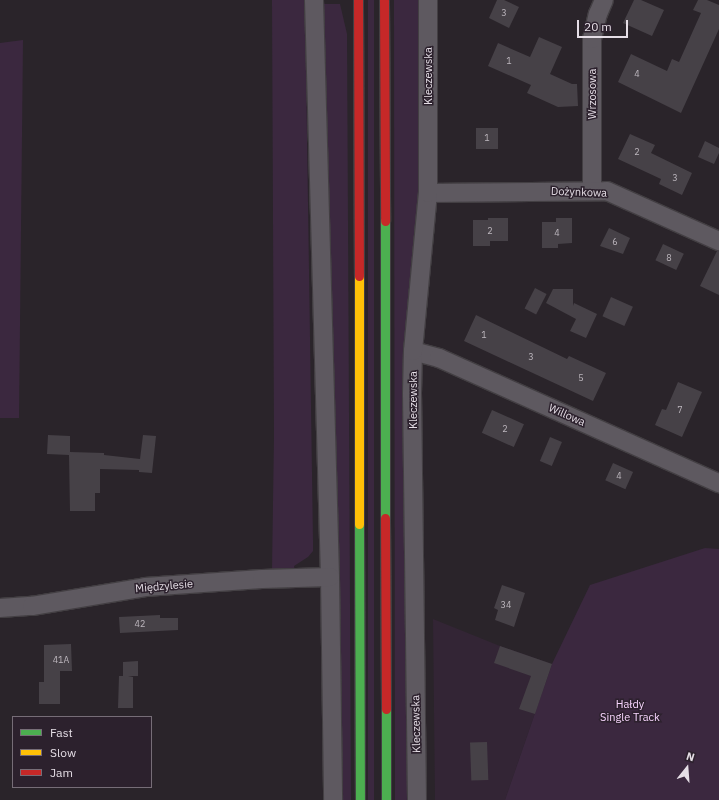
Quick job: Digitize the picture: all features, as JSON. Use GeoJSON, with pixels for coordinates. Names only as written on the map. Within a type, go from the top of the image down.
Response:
{"type":"FeatureCollection","features":[{"type":"Feature","properties":{"kind":"main road"},"geometry":{"type":"LineString","coordinates":[[358,0],[360,800]]}},
{"type":"Feature","properties":{"kind":"main road"},"geometry":{"type":"LineString","coordinates":[[384,0],[386,800]]}},
{"type":"Feature","properties":{"kind":"street"},"geometry":{"type":"LineString","coordinates":[[314,0],[330,577],[333,800]]}},
{"type":"Feature","properties":{"kind":"street","name":"Kleczewska"},"geometry":{"type":"LineString","coordinates":[[417,800],[412,394],[413,351],[428,193],[428,0]]}},
{"type":"Feature","properties":{"kind":"street","name":"Wrzosowa"},"geometry":{"type":"LineString","coordinates":[[592,190],[592,39],[598,14],[604,0]]}},
{"type":"Feature","properties":{"kind":"street","name":"Dożynkowa"},"geometry":{"type":"LineString","coordinates":[[428,193],[592,190],[607,192],[620,196],[719,241]]}},
{"type":"Feature","properties":{"kind":"street","name":"Willowa"},"geometry":{"type":"LineString","coordinates":[[413,351],[439,358],[719,482]]}},
{"type":"Feature","properties":{"kind":"street","name":"Międzylesie"},"geometry":{"type":"LineString","coordinates":[[0,608],[32,606],[145,587],[262,579],[330,577]]}},
{"type":"Feature","properties":{"kind":"shaded area"},"geometry":{"type":"Polygon","coordinates":[[[433,619],[500,646],[552,664],[505,800],[435,800],[433,619]]]}},
{"type":"Feature","properties":{"kind":"green space"},"geometry":{"type":"Polygon","coordinates":[[[272,0],[305,0],[313,551],[308,557],[294,566],[295,571],[272,570],[274,436],[272,0]]]}},
{"type":"Feature","properties":{"kind":"green space"},"geometry":{"type":"Polygon","coordinates":[[[368,0],[374,0],[374,800],[368,800],[368,0]]]}},
{"type":"Feature","properties":{"kind":"green space"},"geometry":{"type":"Polygon","coordinates":[[[394,0],[421,0],[421,175],[410,800],[395,800],[394,0]]]}},
{"type":"Feature","properties":{"kind":"green space"},"geometry":{"type":"Polygon","coordinates":[[[323,4],[340,4],[347,34],[351,800],[341,800],[323,4]]]}},
{"type":"Feature","properties":{"kind":"green space"},"geometry":{"type":"Polygon","coordinates":[[[23,40],[19,418],[0,418],[0,43],[23,40]]]}},
{"type":"Feature","properties":{"kind":"green space","name":"Hałdy Single Track"},"geometry":{"type":"Polygon","coordinates":[[[705,548],[719,549],[719,800],[505,800],[552,664],[590,585],[705,548]]]}},
{"type":"Feature","properties":{"kind":"building"},"geometry":{"type":"Polygon","coordinates":[[[497,0],[504,0],[519,7],[509,28],[489,18],[497,0]]]}},
{"type":"Feature","properties":{"kind":"building"},"geometry":{"type":"Polygon","coordinates":[[[634,0],[641,0],[664,10],[652,36],[623,23],[634,0]]]}},
{"type":"Feature","properties":{"kind":"building"},"geometry":{"type":"Polygon","coordinates":[[[698,0],[707,0],[719,5],[719,29],[681,113],[618,82],[631,54],[667,71],[672,59],[679,62],[701,13],[693,10],[698,0]]]}},
{"type":"Feature","properties":{"kind":"building"},"geometry":{"type":"Polygon","coordinates":[[[539,37],[562,47],[550,74],[572,84],[577,84],[578,106],[558,107],[527,93],[531,85],[488,66],[498,43],[530,57],[539,37]]]}},
{"type":"Feature","properties":{"kind":"building"},"geometry":{"type":"Polygon","coordinates":[[[476,128],[498,128],[498,149],[476,149],[476,128]]]}},
{"type":"Feature","properties":{"kind":"building"},"geometry":{"type":"Polygon","coordinates":[[[630,134],[655,145],[651,153],[692,173],[682,195],[659,184],[661,179],[618,159],[630,134]]]}},
{"type":"Feature","properties":{"kind":"building"},"geometry":{"type":"Polygon","coordinates":[[[705,141],[719,148],[719,153],[714,164],[698,157],[705,141]]]}},
{"type":"Feature","properties":{"kind":"building"},"geometry":{"type":"Polygon","coordinates":[[[488,218],[508,218],[508,241],[490,241],[490,246],[473,246],[473,220],[488,220],[488,218]]]}},
{"type":"Feature","properties":{"kind":"building"},"geometry":{"type":"Polygon","coordinates":[[[556,218],[572,218],[572,243],[558,244],[558,248],[542,248],[542,222],[556,222],[556,218]]]}},
{"type":"Feature","properties":{"kind":"building"},"geometry":{"type":"Polygon","coordinates":[[[609,228],[630,238],[623,254],[600,246],[609,228]]]}},
{"type":"Feature","properties":{"kind":"building"},"geometry":{"type":"Polygon","coordinates":[[[663,244],[684,254],[676,270],[655,260],[663,244]]]}},
{"type":"Feature","properties":{"kind":"building"},"geometry":{"type":"Polygon","coordinates":[[[717,251],[719,251],[719,295],[700,286],[717,251]]]}},
{"type":"Feature","properties":{"kind":"building"},"geometry":{"type":"Polygon","coordinates":[[[535,288],[547,294],[536,314],[525,308],[535,288]]]}},
{"type":"Feature","properties":{"kind":"building"},"geometry":{"type":"Polygon","coordinates":[[[553,289],[573,289],[573,306],[574,303],[597,314],[586,338],[570,331],[576,319],[546,303],[553,289]]]}},
{"type":"Feature","properties":{"kind":"building"},"geometry":{"type":"Polygon","coordinates":[[[611,297],[633,307],[624,326],[602,316],[611,297]]]}},
{"type":"Feature","properties":{"kind":"building"},"geometry":{"type":"Polygon","coordinates":[[[476,315],[567,359],[569,356],[606,373],[593,401],[464,341],[476,315]]]}},
{"type":"Feature","properties":{"kind":"building"},"geometry":{"type":"Polygon","coordinates":[[[678,382],[702,392],[682,437],[655,425],[662,409],[666,410],[678,382]]]}},
{"type":"Feature","properties":{"kind":"building"},"geometry":{"type":"Polygon","coordinates":[[[492,410],[524,424],[514,447],[482,433],[492,410]]]}},
{"type":"Feature","properties":{"kind":"building"},"geometry":{"type":"Polygon","coordinates":[[[48,435],[70,436],[70,452],[104,453],[104,455],[140,459],[143,435],[156,436],[152,473],[139,472],[139,470],[100,469],[100,493],[95,493],[95,511],[70,511],[69,455],[47,454],[48,435]]]}},
{"type":"Feature","properties":{"kind":"building"},"geometry":{"type":"Polygon","coordinates":[[[550,437],[562,442],[552,466],[540,461],[550,437]]]}},
{"type":"Feature","properties":{"kind":"building"},"geometry":{"type":"Polygon","coordinates":[[[613,463],[633,472],[625,489],[605,480],[613,463]]]}},
{"type":"Feature","properties":{"kind":"building"},"geometry":{"type":"Polygon","coordinates":[[[502,585],[525,593],[514,627],[495,620],[498,610],[494,608],[502,585]]]}},
{"type":"Feature","properties":{"kind":"building"},"geometry":{"type":"Polygon","coordinates":[[[160,615],[160,618],[178,618],[178,630],[120,633],[119,617],[160,615]]]}},
{"type":"Feature","properties":{"kind":"building"},"geometry":{"type":"Polygon","coordinates":[[[71,644],[72,671],[60,671],[60,704],[39,704],[39,682],[44,682],[44,645],[71,644]]]}},
{"type":"Feature","properties":{"kind":"building"},"geometry":{"type":"Polygon","coordinates":[[[500,646],[552,664],[535,714],[519,709],[531,676],[494,663],[500,646]]]}},
{"type":"Feature","properties":{"kind":"building"},"geometry":{"type":"Polygon","coordinates":[[[138,661],[138,676],[128,676],[133,677],[133,708],[118,708],[119,676],[123,676],[123,662],[138,661]]]}},
{"type":"Feature","properties":{"kind":"building"},"geometry":{"type":"Polygon","coordinates":[[[487,742],[488,780],[471,781],[470,743],[487,742]]]}},
{"type":"Feature","properties":{"kind":"traffic: fast"},"geometry":{"type":"LineString","coordinates":[[385,221],[385,518]]}},
{"type":"Feature","properties":{"kind":"traffic: fast"},"geometry":{"type":"LineString","coordinates":[[359,524],[360,800]]}},
{"type":"Feature","properties":{"kind":"traffic: fast"},"geometry":{"type":"LineString","coordinates":[[386,709],[386,800]]}},
{"type":"Feature","properties":{"kind":"traffic: slow"},"geometry":{"type":"LineString","coordinates":[[359,276],[359,524]]}},
{"type":"Feature","properties":{"kind":"traffic: jam"},"geometry":{"type":"LineString","coordinates":[[358,0],[359,276]]}},
{"type":"Feature","properties":{"kind":"traffic: jam"},"geometry":{"type":"LineString","coordinates":[[384,0],[385,221]]}},
{"type":"Feature","properties":{"kind":"traffic: jam"},"geometry":{"type":"LineString","coordinates":[[385,518],[386,709]]}}]}
